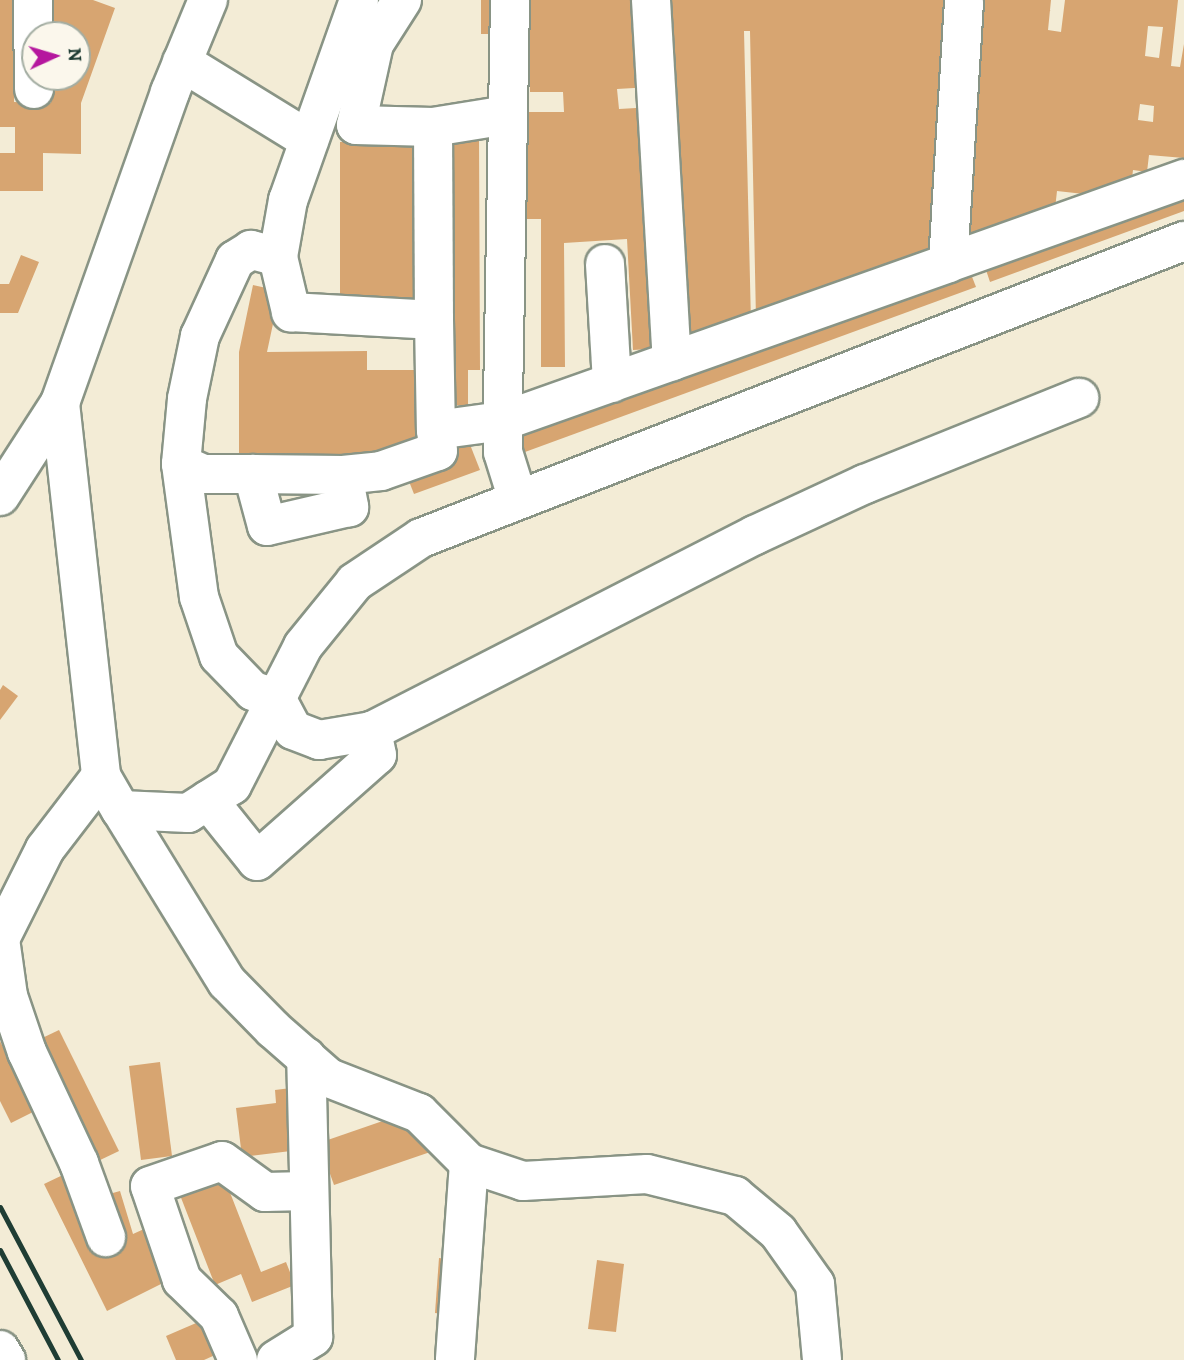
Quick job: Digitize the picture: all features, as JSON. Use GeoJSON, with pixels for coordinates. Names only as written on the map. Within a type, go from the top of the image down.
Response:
{"type":"FeatureCollection","features":[{"type":"Feature","properties":{"kind":"main road"},"geometry":{"type":"LineString","coordinates":[[33,0],[33,21]]}},
{"type":"Feature","properties":{"kind":"main road"},"geometry":{"type":"LineString","coordinates":[[0,496],[60,403],[208,0]]}},
{"type":"Feature","properties":{"kind":"main road"},"geometry":{"type":"LineString","coordinates":[[359,0],[288,200],[278,257],[291,312],[434,320]]}},
{"type":"Feature","properties":{"kind":"main road"},"geometry":{"type":"LineString","coordinates":[[402,0],[374,44],[356,125],[433,127],[507,115]]}},
{"type":"Feature","properties":{"kind":"main road"},"geometry":{"type":"LineString","coordinates":[[510,0],[503,452],[518,500]]}},
{"type":"Feature","properties":{"kind":"main road"},"geometry":{"type":"LineString","coordinates":[[651,0],[673,361]]}},
{"type":"Feature","properties":{"kind":"main road"},"geometry":{"type":"LineString","coordinates":[[948,263],[964,0]]}},
{"type":"Feature","properties":{"kind":"main road"},"geometry":{"type":"LineString","coordinates":[[183,62],[309,140]]}},
{"type":"Feature","properties":{"kind":"main road"},"geometry":{"type":"LineString","coordinates":[[181,464],[204,474],[343,475],[381,471],[438,451],[433,127]]}},
{"type":"Feature","properties":{"kind":"main road"},"geometry":{"type":"LineString","coordinates":[[436,430],[503,421],[1184,178]]}},
{"type":"Feature","properties":{"kind":"main road"},"geometry":{"type":"LineString","coordinates":[[121,810],[188,813],[232,785],[303,646],[355,582],[421,537],[1184,241]]}},
{"type":"Feature","properties":{"kind":"main road"},"geometry":{"type":"LineString","coordinates":[[278,257],[251,250],[235,260],[200,336],[187,399],[181,464],[200,597],[219,656],[253,691],[276,698],[293,730],[319,740],[372,730],[768,529],[866,484],[1079,398]]}},
{"type":"Feature","properties":{"kind":"main road"},"geometry":{"type":"LineString","coordinates":[[605,264],[611,383]]}},
{"type":"Feature","properties":{"kind":"main road"},"geometry":{"type":"LineString","coordinates":[[60,403],[101,776],[227,982],[330,1078],[419,1113],[469,1163],[523,1181],[647,1174],[735,1196],[778,1232],[815,1284],[822,1360]]}},
{"type":"Feature","properties":{"kind":"main road"},"geometry":{"type":"LineString","coordinates":[[253,474],[267,526],[349,507],[343,475]]}},
{"type":"Feature","properties":{"kind":"main road"},"geometry":{"type":"LineString","coordinates":[[208,800],[257,861],[377,755],[372,730]]}},
{"type":"Feature","properties":{"kind":"main road"},"geometry":{"type":"LineString","coordinates":[[101,776],[45,849],[0,939],[8,996],[27,1052],[79,1163],[106,1237]]}},
{"type":"Feature","properties":{"kind":"main road"},"geometry":{"type":"LineString","coordinates":[[276,1360],[313,1336],[307,1191],[306,1057]]}},
{"type":"Feature","properties":{"kind":"main road"},"geometry":{"type":"LineString","coordinates":[[238,1360],[219,1316],[182,1280],[150,1186],[222,1161],[265,1192],[307,1191]]}},
{"type":"Feature","properties":{"kind":"main road"},"geometry":{"type":"LineString","coordinates":[[455,1360],[469,1163]]}},
{"type":"Feature","properties":{"kind":"main road"},"geometry":{"type":"LineString","coordinates":[[0,1350],[6,1360]]}},
{"type":"Feature","properties":{"kind":"building"},"geometry":{"type":"Polygon","coordinates":[[[0,0],[15,0],[14,102],[51,103],[51,91],[85,91],[81,103],[81,154],[43,153],[43,191],[0,191],[0,153],[15,153],[15,127],[0,127],[0,0]]]}},
{"type":"Feature","properties":{"kind":"building"},"geometry":{"type":"Polygon","coordinates":[[[52,0],[93,0],[115,8],[91,75],[91,21],[51,21],[52,0]]]}},
{"type":"Feature","properties":{"kind":"building"},"geometry":{"type":"Polygon","coordinates":[[[481,0],[498,0],[498,34],[481,34],[481,0]]]}},
{"type":"Feature","properties":{"kind":"building"},"geometry":{"type":"Polygon","coordinates":[[[530,0],[646,0],[651,87],[617,89],[619,109],[653,107],[667,348],[633,350],[627,239],[564,243],[565,367],[541,367],[541,219],[525,219],[525,112],[564,112],[563,92],[530,92],[530,0]]]}},
{"type":"Feature","properties":{"kind":"building"},"geometry":{"type":"Polygon","coordinates":[[[654,0],[952,0],[934,262],[756,319],[750,31],[744,31],[751,322],[675,343],[654,0]]]}},
{"type":"Feature","properties":{"kind":"building"},"geometry":{"type":"Polygon","coordinates":[[[981,0],[1051,0],[1048,30],[1061,32],[1065,0],[1178,0],[1171,66],[1180,67],[1184,44],[1184,158],[1149,155],[1147,172],[1133,170],[1131,187],[1105,184],[1105,190],[1093,189],[1093,195],[1057,191],[1055,209],[1043,207],[1041,222],[993,234],[957,231],[981,0]],[[1148,26],[1145,56],[1159,58],[1163,27],[1148,26]],[[1140,104],[1138,120],[1153,122],[1154,106],[1140,104]]]}},
{"type":"Feature","properties":{"kind":"building"},"geometry":{"type":"Polygon","coordinates":[[[450,134],[479,134],[480,370],[468,370],[468,406],[452,405],[450,134]]]}},
{"type":"Feature","properties":{"kind":"building"},"geometry":{"type":"Polygon","coordinates":[[[425,141],[426,304],[340,304],[340,142],[425,141]]]}},
{"type":"Feature","properties":{"kind":"building"},"geometry":{"type":"Polygon","coordinates":[[[1184,190],[1184,211],[990,282],[984,264],[1184,190]]]}},
{"type":"Feature","properties":{"kind":"building"},"geometry":{"type":"Polygon","coordinates":[[[21,255],[39,262],[18,313],[0,313],[0,284],[9,284],[21,255]]]}},
{"type":"Feature","properties":{"kind":"building"},"geometry":{"type":"Polygon","coordinates":[[[969,269],[976,287],[525,452],[518,434],[969,269]]]}},
{"type":"Feature","properties":{"kind":"building"},"geometry":{"type":"Polygon","coordinates":[[[253,285],[280,291],[267,352],[367,351],[367,370],[422,370],[422,455],[239,456],[239,352],[253,285]]]}},
{"type":"Feature","properties":{"kind":"building"},"geometry":{"type":"Polygon","coordinates":[[[469,442],[480,470],[414,494],[403,466],[469,442]]]}},
{"type":"Feature","properties":{"kind":"building"},"geometry":{"type":"Polygon","coordinates":[[[3,685],[18,696],[0,720],[0,690],[3,685]]]}},
{"type":"Feature","properties":{"kind":"building"},"geometry":{"type":"Polygon","coordinates":[[[59,1030],[119,1151],[96,1162],[36,1041],[59,1030]]]}},
{"type":"Feature","properties":{"kind":"building"},"geometry":{"type":"Polygon","coordinates":[[[0,1041],[35,1111],[11,1123],[0,1101],[0,1041]]]}},
{"type":"Feature","properties":{"kind":"building"},"geometry":{"type":"Polygon","coordinates":[[[160,1062],[172,1156],[141,1160],[129,1066],[160,1062]]]}},
{"type":"Feature","properties":{"kind":"building"},"geometry":{"type":"Polygon","coordinates":[[[291,1088],[299,1150],[242,1157],[236,1108],[276,1103],[275,1090],[291,1088]]]}},
{"type":"Feature","properties":{"kind":"building"},"geometry":{"type":"Polygon","coordinates":[[[400,1115],[439,1149],[334,1185],[319,1143],[400,1115]]]}},
{"type":"Feature","properties":{"kind":"building"},"geometry":{"type":"Polygon","coordinates":[[[222,1172],[261,1272],[286,1262],[295,1285],[252,1302],[241,1274],[215,1285],[178,1190],[222,1172]]]}},
{"type":"Feature","properties":{"kind":"building"},"geometry":{"type":"Polygon","coordinates":[[[67,1173],[102,1196],[120,1191],[133,1234],[144,1229],[169,1280],[107,1311],[44,1184],[67,1173]]]}},
{"type":"Feature","properties":{"kind":"building"},"geometry":{"type":"Polygon","coordinates":[[[439,1258],[455,1260],[451,1315],[435,1313],[439,1258]]]}},
{"type":"Feature","properties":{"kind":"building"},"geometry":{"type":"Polygon","coordinates":[[[597,1260],[624,1264],[616,1332],[588,1329],[597,1260]]]}},
{"type":"Feature","properties":{"kind":"building"},"geometry":{"type":"Polygon","coordinates":[[[210,1317],[224,1351],[204,1360],[176,1360],[166,1336],[210,1317]]]}},
{"type":"Feature","properties":{"kind":"railway"},"geometry":{"type":"LineString","coordinates":[[0,1207],[81,1360]]}},
{"type":"Feature","properties":{"kind":"railway"},"geometry":{"type":"LineString","coordinates":[[0,1250],[58,1360]]}}]}
